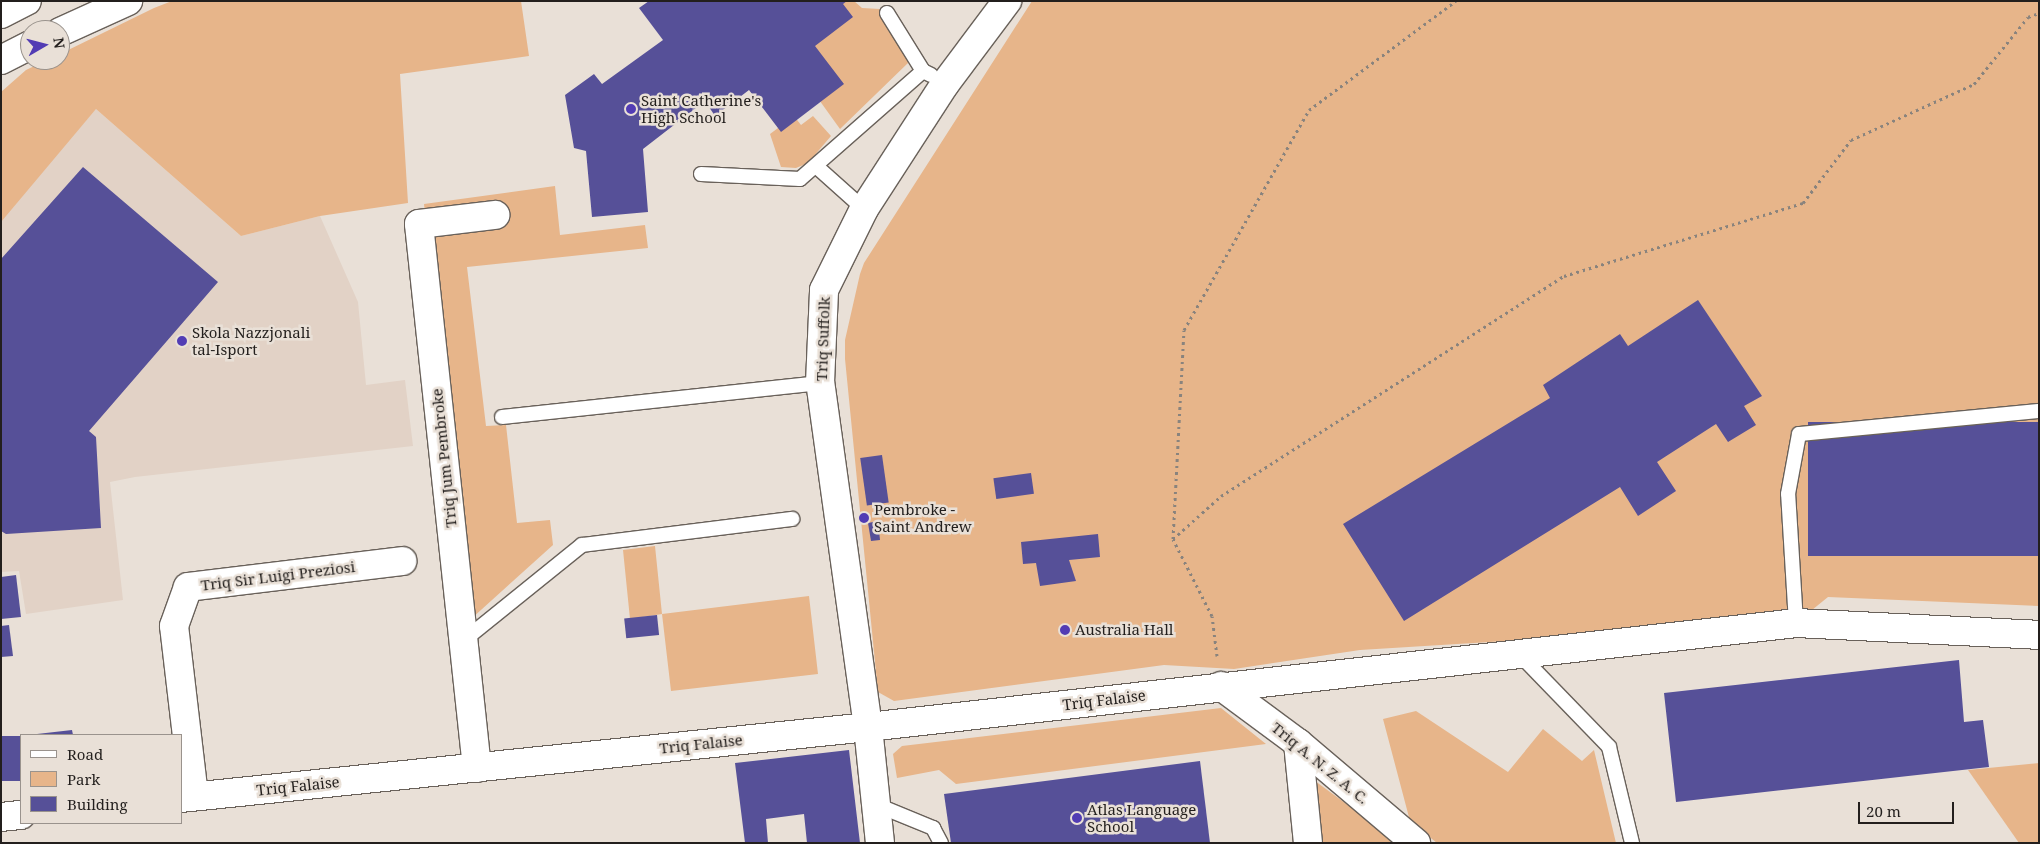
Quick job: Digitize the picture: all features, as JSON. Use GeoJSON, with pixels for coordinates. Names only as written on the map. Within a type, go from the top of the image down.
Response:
{"type":"FeatureCollection","features":[{"type":"Feature","properties":{"kind":"main road"},"geometry":{"type":"LineString","coordinates":[[1,14],[27,1]]}},
{"type":"Feature","properties":{"kind":"main road"},"geometry":{"type":"LineString","coordinates":[[70,27],[128,1]]}},
{"type":"Feature","properties":{"kind":"main road","name":"Triq Suffolk"},"geometry":{"type":"LineString","coordinates":[[880,843],[868,727],[820,383],[824,290],[864,209],[934,78],[1007,1]]}},
{"type":"Feature","properties":{"kind":"main road"},"geometry":{"type":"LineString","coordinates":[[1,60],[20,50]]}},
{"type":"Feature","properties":{"kind":"main road","name":"Triq Jum Pembroke"},"geometry":{"type":"LineString","coordinates":[[478,768],[462,641],[440,406],[419,224],[495,215]]}},
{"type":"Feature","properties":{"kind":"main road","name":"Triq Sir Luigi Preziosi"},"geometry":{"type":"LineString","coordinates":[[187,797],[174,626],[188,587],[402,561]]}},
{"type":"Feature","properties":{"kind":"main road","name":"Triq Falaise"},"geometry":{"type":"LineString","coordinates":[[187,797],[868,727],[1796,623],[2039,635]]}},
{"type":"Feature","properties":{"kind":"main road","name":"Triq A. N. Z. A. C."},"geometry":{"type":"LineString","coordinates":[[1221,686],[1298,743],[1416,843]]}},
{"type":"Feature","properties":{"kind":"main road"},"geometry":{"type":"LineString","coordinates":[[1298,743],[1308,843]]}},
{"type":"Feature","properties":{"kind":"main road"},"geometry":{"type":"LineString","coordinates":[[1,818],[20,815]]}},
{"type":"Feature","properties":{"kind":"lane"},"geometry":{"type":"LineString","coordinates":[[702,174],[800,179],[934,78],[887,13]]}},
{"type":"Feature","properties":{"kind":"lane"},"geometry":{"type":"LineString","coordinates":[[817,166],[864,209]]}},
{"type":"Feature","properties":{"kind":"lane"},"geometry":{"type":"LineString","coordinates":[[502,417],[820,383]]}},
{"type":"Feature","properties":{"kind":"lane"},"geometry":{"type":"LineString","coordinates":[[1796,623],[1788,494],[1799,434],[2039,411]]}},
{"type":"Feature","properties":{"kind":"lane"},"geometry":{"type":"LineString","coordinates":[[462,641],[582,545],[792,519]]}},
{"type":"Feature","properties":{"kind":"lane"},"geometry":{"type":"LineString","coordinates":[[1520,655],[1609,747],[1632,843]]}},
{"type":"Feature","properties":{"kind":"lane"},"geometry":{"type":"LineString","coordinates":[[877,805],[934,828],[941,843]]}},
{"type":"Feature","properties":{"kind":"path"},"geometry":{"type":"LineString","coordinates":[[1221,686],[1212,616],[1173,539],[1184,330],[1309,110],[1456,1]]}},
{"type":"Feature","properties":{"kind":"path"},"geometry":{"type":"LineString","coordinates":[[1173,539],[1221,496],[1564,276],[1803,203],[1851,140],[1974,84],[2028,17],[2039,13]]}},
{"type":"Feature","properties":{"kind":"shaded area","name":"Skola Nazzjonali tal-Isport"},"geometry":{"type":"Polygon","coordinates":[[[96,109],[241,236],[320,216],[358,302],[366,385],[405,380],[413,446],[135,477],[110,482],[123,600],[26,614],[19,571],[1,572],[1,217],[96,109]]]}},
{"type":"Feature","properties":{"kind":"green space"},"geometry":{"type":"Polygon","coordinates":[[[172,1],[521,1],[529,56],[400,74],[408,203],[320,216],[241,236],[96,109],[1,222],[1,92],[26,70],[70,70],[70,49],[172,1]]]}},
{"type":"Feature","properties":{"kind":"green space"},"geometry":{"type":"Polygon","coordinates":[[[829,1],[854,1],[862,8],[880,9],[909,51],[909,62],[840,129],[817,97],[805,44],[829,1]]]}},
{"type":"Feature","properties":{"kind":"green space"},"geometry":{"type":"Polygon","coordinates":[[[1032,1],[2039,1],[2039,606],[1828,597],[1796,623],[1360,650],[1234,669],[1164,665],[894,701],[878,692],[845,359],[845,340],[864,263],[1032,1]]]}},
{"type":"Feature","properties":{"kind":"green space"},"geometry":{"type":"Polygon","coordinates":[[[794,116],[801,125],[813,116],[831,136],[808,163],[796,168],[781,167],[770,134],[794,116]]]}},
{"type":"Feature","properties":{"kind":"green space"},"geometry":{"type":"Polygon","coordinates":[[[555,186],[560,235],[645,225],[648,248],[467,267],[486,426],[506,425],[517,523],[550,520],[553,545],[471,619],[424,204],[555,186]]]}},
{"type":"Feature","properties":{"kind":"green space"},"geometry":{"type":"Polygon","coordinates":[[[655,546],[662,614],[630,619],[623,550],[655,546]]]}},
{"type":"Feature","properties":{"kind":"green space"},"geometry":{"type":"Polygon","coordinates":[[[809,596],[818,674],[671,691],[662,614],[809,596]]]}},
{"type":"Feature","properties":{"kind":"green space"},"geometry":{"type":"Polygon","coordinates":[[[1221,708],[1266,744],[956,784],[939,770],[897,778],[893,754],[902,746],[1221,708]]]}},
{"type":"Feature","properties":{"kind":"green space"},"geometry":{"type":"Polygon","coordinates":[[[1416,711],[1508,772],[1543,729],[1582,761],[1594,750],[1616,843],[1437,843],[1410,821],[1383,719],[1416,711]]]}},
{"type":"Feature","properties":{"kind":"green space"},"geometry":{"type":"Polygon","coordinates":[[[2039,763],[2039,843],[2019,843],[1968,770],[2039,763]]]}},
{"type":"Feature","properties":{"kind":"green space"},"geometry":{"type":"Polygon","coordinates":[[[1315,781],[1393,838],[1389,843],[1323,843],[1315,781]]]}},
{"type":"Feature","properties":{"kind":"building","name":"Saint Catherine's High School"},"geometry":{"type":"Polygon","coordinates":[[[649,1],[847,1],[843,4],[853,17],[815,46],[844,84],[781,132],[749,90],[715,116],[705,101],[643,149],[648,212],[592,217],[586,151],[574,148],[565,95],[594,74],[602,84],[663,40],[639,8],[649,1]]]}},
{"type":"Feature","properties":{"kind":"building"},"geometry":{"type":"Polygon","coordinates":[[[83,167],[218,282],[89,431],[96,437],[101,528],[6,534],[1,531],[1,259],[83,167]]]}},
{"type":"Feature","properties":{"kind":"building"},"geometry":{"type":"Polygon","coordinates":[[[1698,300],[1762,396],[1744,406],[1756,425],[1728,442],[1716,424],[1657,462],[1676,491],[1638,516],[1620,487],[1404,621],[1343,524],[1550,398],[1543,385],[1620,334],[1628,346],[1698,300]]]}},
{"type":"Feature","properties":{"kind":"building"},"geometry":{"type":"Polygon","coordinates":[[[1808,422],[2039,422],[2039,556],[1808,556],[1808,422]]]}},
{"type":"Feature","properties":{"kind":"building"},"geometry":{"type":"Polygon","coordinates":[[[882,455],[889,503],[867,506],[860,458],[882,455]]]}},
{"type":"Feature","properties":{"kind":"building"},"geometry":{"type":"Polygon","coordinates":[[[1031,473],[1034,494],[996,499],[993,478],[1031,473]]]}},
{"type":"Feature","properties":{"kind":"building"},"geometry":{"type":"Polygon","coordinates":[[[878,521],[880,540],[871,541],[868,523],[878,521]]]}},
{"type":"Feature","properties":{"kind":"building"},"geometry":{"type":"Polygon","coordinates":[[[1098,534],[1100,557],[1069,560],[1076,581],[1040,586],[1036,563],[1023,564],[1021,542],[1098,534]]]}},
{"type":"Feature","properties":{"kind":"building"},"geometry":{"type":"Polygon","coordinates":[[[16,575],[21,617],[1,619],[1,577],[16,575]]]}},
{"type":"Feature","properties":{"kind":"building"},"geometry":{"type":"Polygon","coordinates":[[[657,615],[659,635],[626,638],[624,618],[657,615]]]}},
{"type":"Feature","properties":{"kind":"building"},"geometry":{"type":"Polygon","coordinates":[[[9,625],[13,656],[1,657],[1,626],[9,625]]]}},
{"type":"Feature","properties":{"kind":"building"},"geometry":{"type":"Polygon","coordinates":[[[1959,660],[1964,722],[1983,720],[1989,767],[1676,802],[1664,693],[1959,660]]]}},
{"type":"Feature","properties":{"kind":"building"},"geometry":{"type":"Polygon","coordinates":[[[72,730],[73,734],[37,734],[72,730]]]}},
{"type":"Feature","properties":{"kind":"building"},"geometry":{"type":"Polygon","coordinates":[[[1,736],[20,736],[20,781],[1,781],[1,736]]]}},
{"type":"Feature","properties":{"kind":"building"},"geometry":{"type":"Polygon","coordinates":[[[849,750],[860,843],[807,843],[804,814],[766,819],[768,843],[745,843],[735,763],[849,750]]]}},
{"type":"Feature","properties":{"kind":"building","name":"Atlas Language School"},"geometry":{"type":"Polygon","coordinates":[[[1200,761],[1210,843],[951,843],[944,794],[1200,761]]]}},
{"type":"Feature","properties":{"kind":"place","name":"Saint Catherine's High School"},"geometry":{"type":"Point","coordinates":[631,109]}},
{"type":"Feature","properties":{"kind":"place","name":"Skola Nazzjonali tal-Isport"},"geometry":{"type":"Point","coordinates":[182,341]}},
{"type":"Feature","properties":{"kind":"place","name":"Pembroke - Saint Andrew"},"geometry":{"type":"Point","coordinates":[864,518]}},
{"type":"Feature","properties":{"kind":"place","name":"Australia Hall"},"geometry":{"type":"Point","coordinates":[1065,630]}},
{"type":"Feature","properties":{"kind":"place","name":"Atlas Language School"},"geometry":{"type":"Point","coordinates":[1077,818]}}]}
